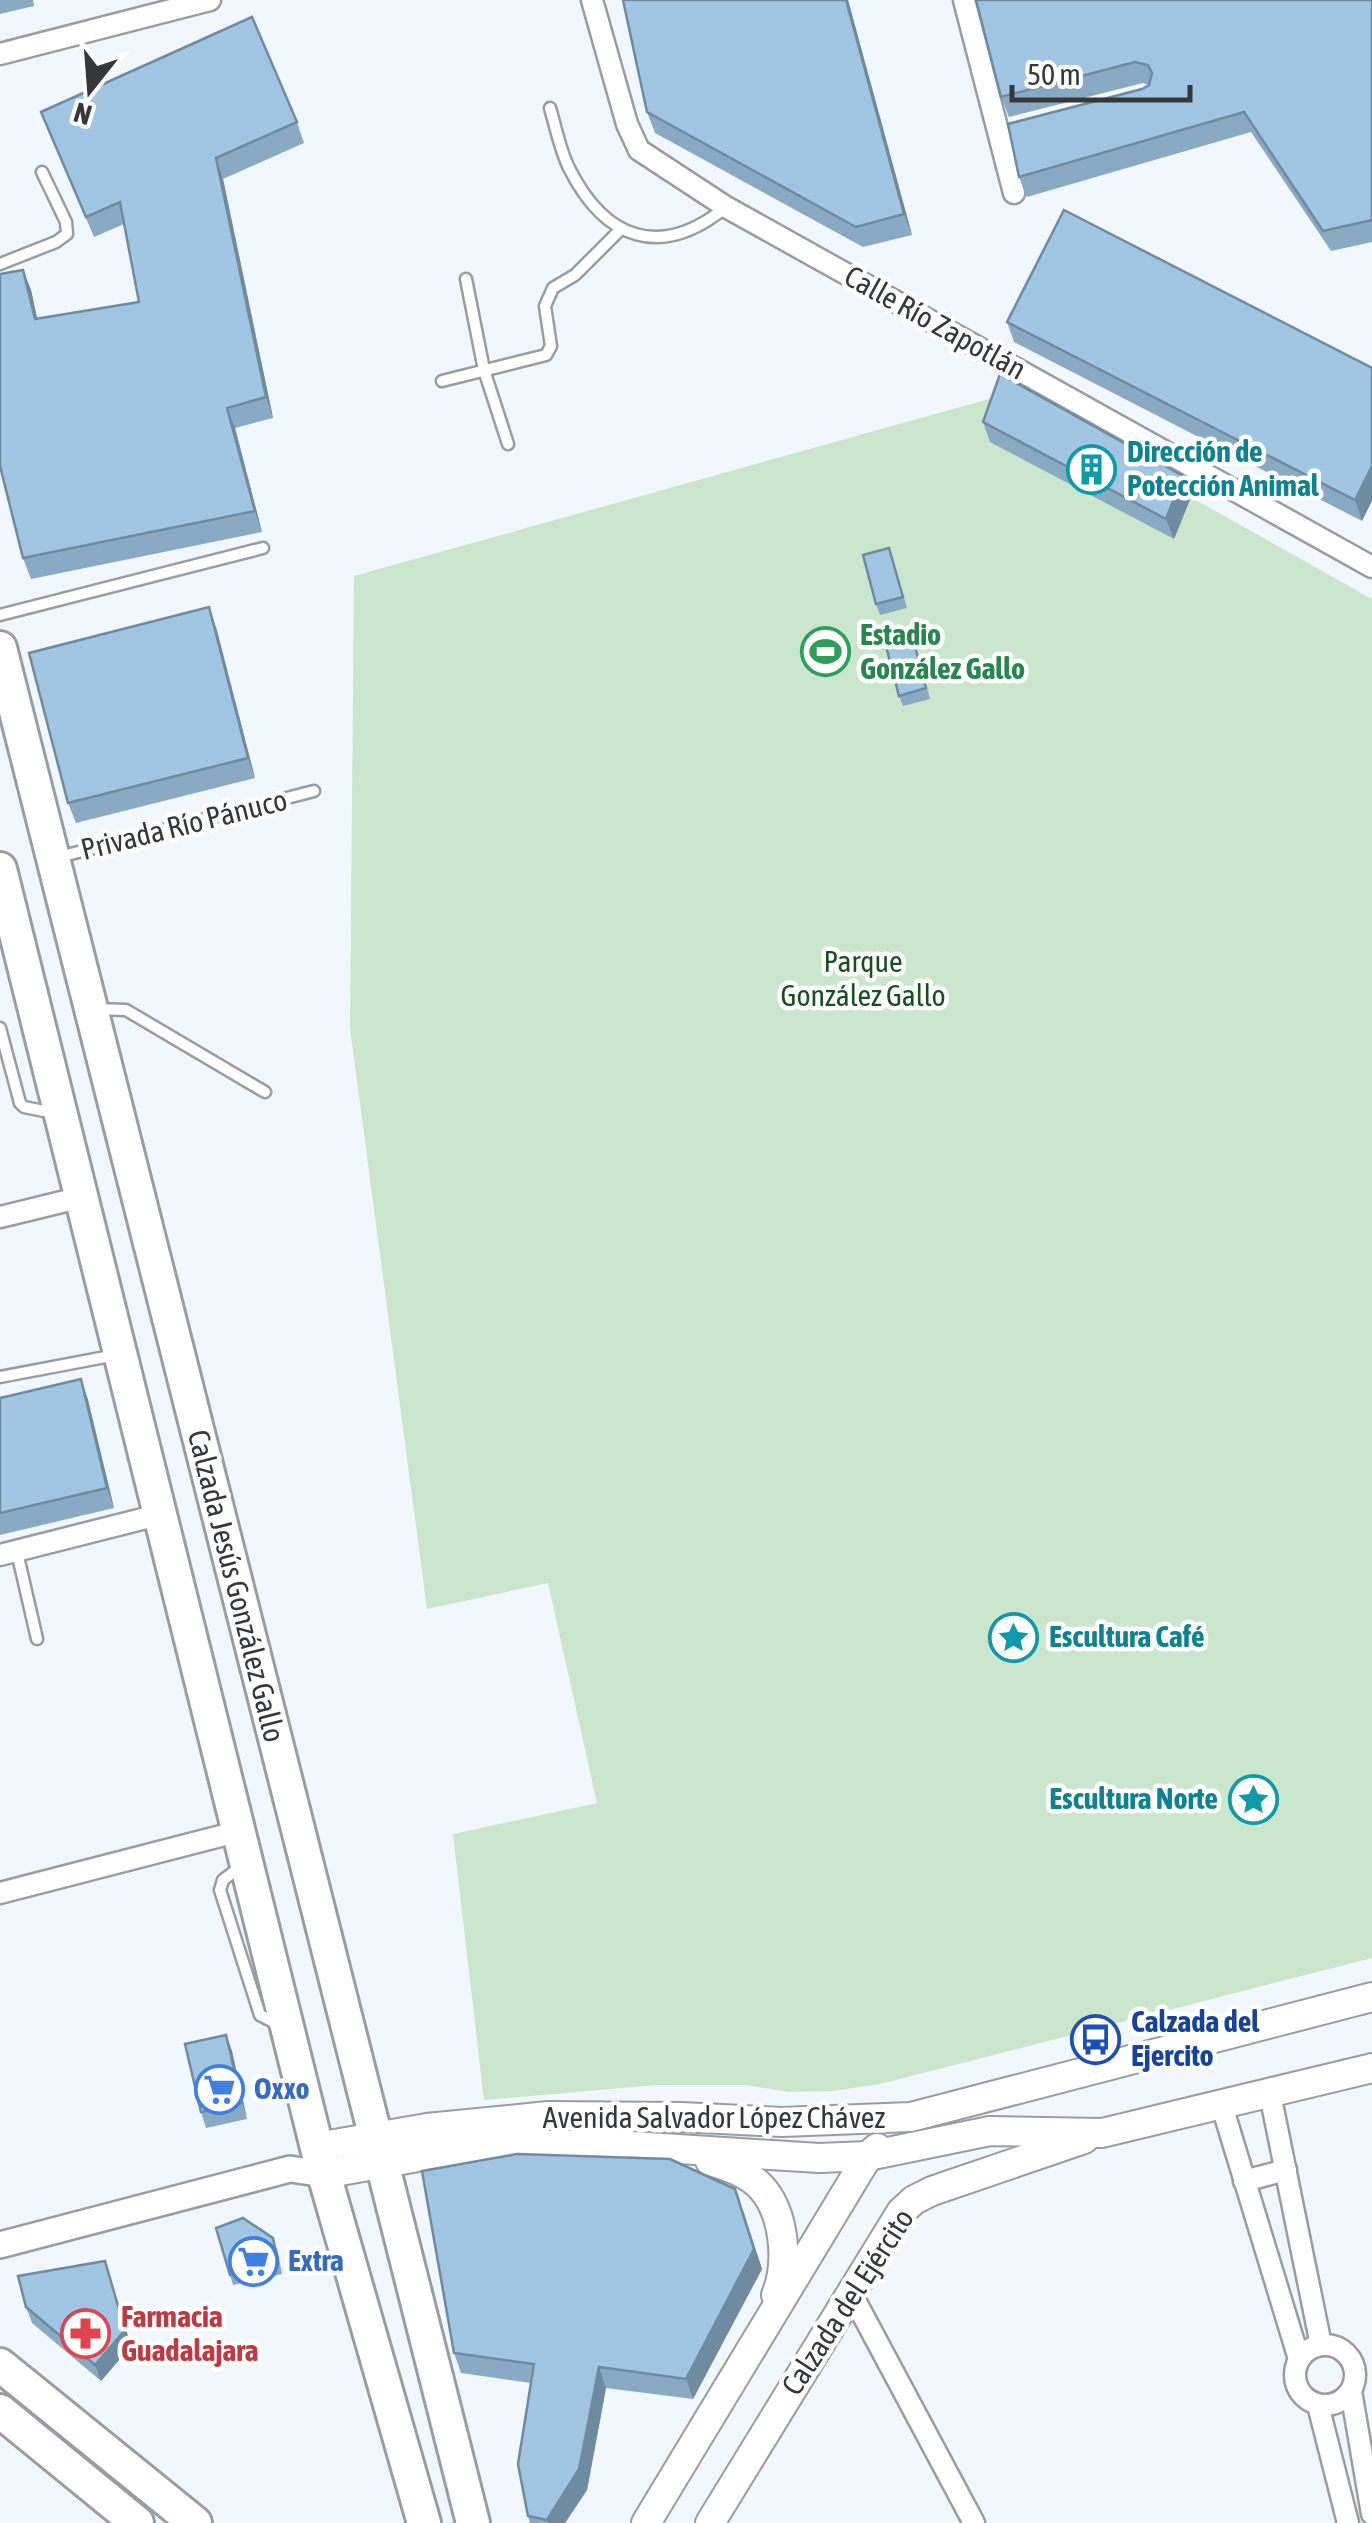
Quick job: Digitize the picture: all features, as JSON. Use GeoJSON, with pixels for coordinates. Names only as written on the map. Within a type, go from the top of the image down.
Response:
{"type":"FeatureCollection","features":[{"type":"Feature","properties":{"kind":"main road","name":"Calzada Jesús González Gallo"},"geometry":{"type":"LineString","coordinates":[[0,648],[474,2523]]}},
{"type":"Feature","properties":{"kind":"main road","name":"Calzada Jesús González Gallo"},"geometry":{"type":"LineString","coordinates":[[0,870],[7,928],[62,1114],[321,2161],[424,2523]]}},
{"type":"Feature","properties":{"kind":"main road","name":"Avenida Salvador López Chávez"},"geometry":{"type":"LineString","coordinates":[[321,2161],[548,2116],[782,2122],[911,2117],[1372,1997]]}},
{"type":"Feature","properties":{"kind":"main road","name":"Avenida Salvador López Chávez"},"geometry":{"type":"LineString","coordinates":[[378,2149],[616,2145],[801,2158],[868,2156],[990,2131],[1102,2133],[1372,2068]]}},
{"type":"Feature","properties":{"kind":"main road","name":"Calzada del Ejército"},"geometry":{"type":"LineString","coordinates":[[646,2523],[868,2156],[911,2117]]}},
{"type":"Feature","properties":{"kind":"main road","name":"Calzada del Ejército"},"geometry":{"type":"LineString","coordinates":[[710,2523],[900,2212],[914,2200],[1102,2133]]}},
{"type":"Feature","properties":{"kind":"main road"},"geometry":{"type":"LineString","coordinates":[[665,2150],[724,2165],[746,2175],[763,2188],[774,2210],[783,2245],[779,2289],[745,2362]]}},
{"type":"Feature","properties":{"kind":"main road"},"geometry":{"type":"LineString","coordinates":[[0,2365],[195,2523]]}},
{"type":"Feature","properties":{"kind":"main road"},"geometry":{"type":"LineString","coordinates":[[0,2412],[123,2518]]}},
{"type":"Feature","properties":{"kind":"street"},"geometry":{"type":"LineString","coordinates":[[0,54],[182,4],[210,0]]}},
{"type":"Feature","properties":{"kind":"street","name":"Calle Río Zapotlán"},"geometry":{"type":"LineString","coordinates":[[592,0],[632,138],[640,150],[726,207],[1372,567]]}},
{"type":"Feature","properties":{"kind":"street"},"geometry":{"type":"LineString","coordinates":[[964,0],[1008,132],[1014,194]]}},
{"type":"Feature","properties":{"kind":"street"},"geometry":{"type":"LineString","coordinates":[[0,1216],[82,1196]]}},
{"type":"Feature","properties":{"kind":"street"},"geometry":{"type":"LineString","coordinates":[[8,1553],[162,1514]]}},
{"type":"Feature","properties":{"kind":"street"},"geometry":{"type":"LineString","coordinates":[[0,1893],[244,1846]]}},
{"type":"Feature","properties":{"kind":"street"},"geometry":{"type":"LineString","coordinates":[[1270,2094],[1320,2345]]}},
{"type":"Feature","properties":{"kind":"street"},"geometry":{"type":"LineString","coordinates":[[1222,2106],[1299,2359]]}},
{"type":"Feature","properties":{"kind":"street","name":"Avenida Salvador López Chávez"},"geometry":{"type":"LineString","coordinates":[[0,2244],[321,2161]]}},
{"type":"Feature","properties":{"kind":"street"},"geometry":{"type":"LineString","coordinates":[[1244,2181],[1286,2170]]}},
{"type":"Feature","properties":{"kind":"street"},"geometry":{"type":"LineString","coordinates":[[850,2291],[974,2523]]}},
{"type":"Feature","properties":{"kind":"street"},"geometry":{"type":"LineString","coordinates":[[1320,2345],[1336,2347],[1364,2367],[1351,2392],[1330,2405],[1318,2405],[1305,2398],[1297,2386],[1295,2372],[1299,2359],[1320,2345]]}},
{"type":"Feature","properties":{"kind":"street"},"geometry":{"type":"LineString","coordinates":[[1351,2392],[1372,2514]]}},
{"type":"Feature","properties":{"kind":"street"},"geometry":{"type":"LineString","coordinates":[[1318,2405],[1348,2523]]}},
{"type":"Feature","properties":{"kind":"lane"},"geometry":{"type":"LineString","coordinates":[[550,108],[566,164],[619,231],[640,236],[674,236],[707,222],[726,207]]}},
{"type":"Feature","properties":{"kind":"lane"},"geometry":{"type":"LineString","coordinates":[[0,264],[67,234],[66,222],[42,172]]}},
{"type":"Feature","properties":{"kind":"lane"},"geometry":{"type":"LineString","coordinates":[[442,382],[546,355],[551,346],[545,306],[553,288],[574,276],[619,231]]}},
{"type":"Feature","properties":{"kind":"lane"},"geometry":{"type":"LineString","coordinates":[[466,279],[484,370],[508,444]]}},
{"type":"Feature","properties":{"kind":"lane"},"geometry":{"type":"LineString","coordinates":[[0,614],[263,548]]}},
{"type":"Feature","properties":{"kind":"lane","name":"Privada Río Pánuco"},"geometry":{"type":"LineString","coordinates":[[53,859],[314,791]]}},
{"type":"Feature","properties":{"kind":"lane"},"geometry":{"type":"LineString","coordinates":[[90,1009],[126,1010],[265,1092]]}},
{"type":"Feature","properties":{"kind":"lane"},"geometry":{"type":"LineString","coordinates":[[0,1028],[20,1102],[24,1107],[62,1114]]}},
{"type":"Feature","properties":{"kind":"lane"},"geometry":{"type":"LineString","coordinates":[[0,1377],[122,1353]]}},
{"type":"Feature","properties":{"kind":"lane"},"geometry":{"type":"LineString","coordinates":[[8,1553],[37,1639]]}},
{"type":"Feature","properties":{"kind":"green space","name":"Parque González Gallo"},"geometry":{"type":"Polygon","coordinates":[[[1007,394],[1372,599],[1372,1958],[880,2084],[789,2092],[746,2085],[656,2085],[484,2100],[453,1834],[597,1803],[548,1583],[427,1609],[350,1028],[354,576],[1007,394]]]}},
{"type":"Feature","properties":{"kind":"building"},"geometry":{"type":"Polygon","coordinates":[[[623,0],[846,0],[904,214],[856,227],[647,112],[623,0]]]}},
{"type":"Feature","properties":{"kind":"building"},"geometry":{"type":"Polygon","coordinates":[[[976,0],[1372,0],[1372,220],[1323,231],[1244,112],[1019,177],[1008,124],[1142,89],[1149,85],[1152,73],[1148,65],[1135,62],[1001,97],[976,0]]]}},
{"type":"Feature","properties":{"kind":"building"},"geometry":{"type":"Polygon","coordinates":[[[252,17],[297,122],[216,158],[266,397],[227,408],[255,511],[23,558],[0,466],[0,274],[23,270],[35,319],[139,302],[120,202],[86,217],[41,112],[252,17]]]}},
{"type":"Feature","properties":{"kind":"building"},"geometry":{"type":"Polygon","coordinates":[[[1064,210],[1372,368],[1372,466],[1355,500],[1007,322],[1064,210]]]}},
{"type":"Feature","properties":{"kind":"building","name":"Dirección de Potección Animal"},"geometry":{"type":"Polygon","coordinates":[[[1000,374],[1183,476],[1166,519],[983,422],[1000,374]]]}},
{"type":"Feature","properties":{"kind":"building"},"geometry":{"type":"Polygon","coordinates":[[[889,548],[903,597],[876,604],[863,555],[889,548]]]}},
{"type":"Feature","properties":{"kind":"building"},"geometry":{"type":"Polygon","coordinates":[[[209,607],[248,758],[68,803],[29,653],[209,607]]]}},
{"type":"Feature","properties":{"kind":"building"},"geometry":{"type":"Polygon","coordinates":[[[913,639],[926,688],[899,696],[886,646],[913,639]]]}},
{"type":"Feature","properties":{"kind":"building"},"geometry":{"type":"Polygon","coordinates":[[[81,1379],[107,1488],[0,1513],[0,1398],[81,1379]]]}},
{"type":"Feature","properties":{"kind":"building","name":"Oxxo"},"geometry":{"type":"Polygon","coordinates":[[[226,2035],[242,2103],[201,2112],[185,2044],[226,2035]]]}},
{"type":"Feature","properties":{"kind":"building"},"geometry":{"type":"Polygon","coordinates":[[[517,2154],[670,2159],[735,2189],[754,2249],[686,2379],[599,2367],[579,2469],[547,2520],[528,2516],[518,2464],[534,2364],[454,2353],[422,2171],[517,2154]]]}},
{"type":"Feature","properties":{"kind":"building","name":"Extra"},"geometry":{"type":"Polygon","coordinates":[[[243,2218],[273,2238],[278,2263],[230,2275],[216,2228],[243,2218]]]}},
{"type":"Feature","properties":{"kind":"building","name":"Farmacia Guadalajara"},"geometry":{"type":"Polygon","coordinates":[[[105,2261],[125,2330],[95,2365],[26,2307],[18,2276],[105,2261]]]}},
{"type":"Feature","properties":{"kind":"place","name":"Dirección de Potección Animal"},"geometry":{"type":"Point","coordinates":[1092,469]}},
{"type":"Feature","properties":{"kind":"place","name":"Estadio González Gallo"},"geometry":{"type":"Point","coordinates":[825,652]}},
{"type":"Feature","properties":{"kind":"place","name":"Escultura Café"},"geometry":{"type":"Point","coordinates":[1014,1637]}},
{"type":"Feature","properties":{"kind":"place","name":"Escultura Norte"},"geometry":{"type":"Point","coordinates":[1253,1799]}},
{"type":"Feature","properties":{"kind":"place","name":"Calzada del Ejercito"},"geometry":{"type":"Point","coordinates":[1096,2039]}},
{"type":"Feature","properties":{"kind":"place","name":"Oxxo"},"geometry":{"type":"Point","coordinates":[219,2089]}},
{"type":"Feature","properties":{"kind":"place","name":"Extra"},"geometry":{"type":"Point","coordinates":[253,2261]}},
{"type":"Feature","properties":{"kind":"place","name":"Farmacia Guadalajara"},"geometry":{"type":"Point","coordinates":[86,2334]}}]}
